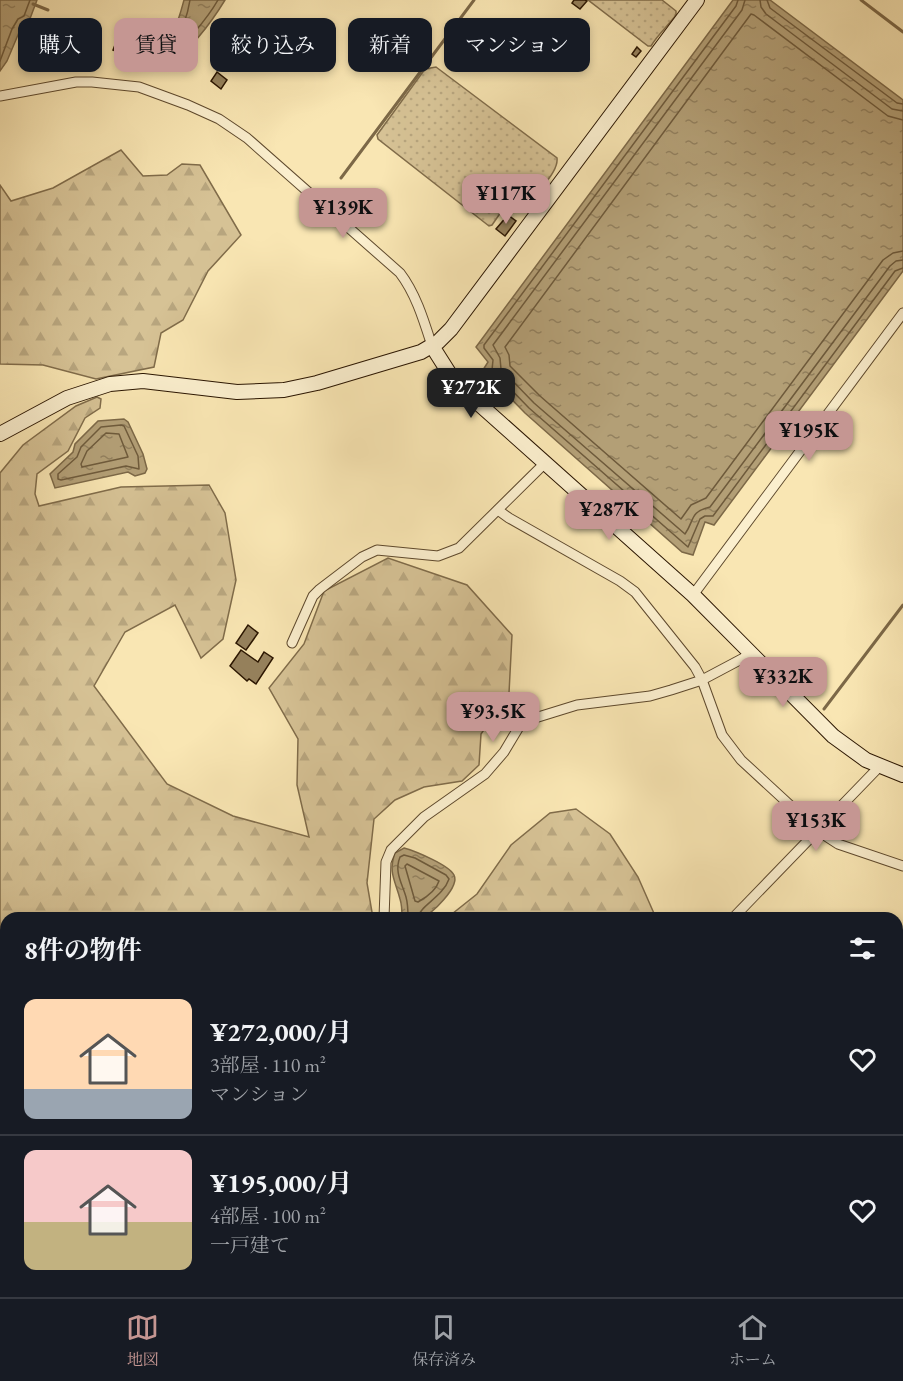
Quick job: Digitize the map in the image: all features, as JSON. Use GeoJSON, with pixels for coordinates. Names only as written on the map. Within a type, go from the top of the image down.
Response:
{"type":"FeatureCollection","features":[{"type":"Feature","properties":{"kind":"street"},"geometry":{"type":"LineString","coordinates":[[0,434],[67,398],[110,384],[143,381],[237,392],[284,390],[407,357],[432,346],[451,329],[697,0]]}},
{"type":"Feature","properties":{"kind":"street"},"geometry":{"type":"LineString","coordinates":[[0,96],[76,82],[139,87],[219,119],[258,147],[400,273],[407,282],[432,346],[443,366],[468,395],[693,595],[833,736],[847,748],[879,767],[903,775]]}},
{"type":"Feature","properties":{"kind":"street"},"geometry":{"type":"LineString","coordinates":[[693,595],[903,313]]}},
{"type":"Feature","properties":{"kind":"street"},"geometry":{"type":"LineString","coordinates":[[292,643],[313,596],[362,556],[377,550],[428,556],[447,554],[459,548],[545,463]]}},
{"type":"Feature","properties":{"kind":"street"},"geometry":{"type":"LineString","coordinates":[[498,510],[635,592],[695,667],[722,735],[741,760],[818,831],[838,844],[903,866]]}},
{"type":"Feature","properties":{"kind":"street"},"geometry":{"type":"LineString","coordinates":[[384,912],[386,862],[391,850],[436,808],[485,774],[504,752],[522,722],[577,705],[650,696],[702,680],[751,654]]}},
{"type":"Feature","properties":{"kind":"street"},"geometry":{"type":"LineString","coordinates":[[739,912],[879,767]]}},
{"type":"Feature","properties":{"kind":"green space"},"geometry":{"type":"Polygon","coordinates":[[[588,0],[662,0],[676,11],[676,15],[651,46],[648,46],[588,0]]]}},
{"type":"Feature","properties":{"kind":"green space"},"geometry":{"type":"Polygon","coordinates":[[[436,67],[557,158],[553,172],[542,187],[515,210],[501,212],[492,225],[489,226],[378,139],[377,135],[423,72],[432,72],[432,68],[436,67]]]}},
{"type":"Feature","properties":{"kind":"green space"},"geometry":{"type":"Polygon","coordinates":[[[121,150],[143,176],[167,175],[182,164],[200,165],[241,235],[208,271],[183,320],[161,333],[154,367],[96,379],[43,365],[0,364],[0,185],[11,201],[53,188],[121,150]]]}},
{"type":"Feature","properties":{"kind":"green space"},"geometry":{"type":"Polygon","coordinates":[[[97,397],[101,399],[100,408],[85,418],[68,451],[37,474],[35,494],[39,506],[121,487],[209,485],[225,513],[236,580],[223,639],[201,658],[175,605],[125,632],[94,686],[167,784],[233,816],[309,837],[297,785],[298,739],[269,688],[304,644],[324,591],[388,558],[467,585],[512,635],[509,693],[481,734],[479,765],[462,781],[424,787],[395,800],[374,819],[367,883],[372,912],[0,912],[0,473],[23,445],[76,406],[97,397]]]}},
{"type":"Feature","properties":{"kind":"green space"},"geometry":{"type":"Polygon","coordinates":[[[576,809],[610,834],[638,877],[653,912],[454,912],[477,894],[511,845],[550,813],[576,809]]]}},
{"type":"Feature","properties":{"kind":"water"},"geometry":{"type":"Polygon","coordinates":[[[0,0],[37,0],[30,18],[18,18],[18,35],[7,61],[0,71],[0,0]]]}},
{"type":"Feature","properties":{"kind":"water"},"geometry":{"type":"Polygon","coordinates":[[[184,0],[225,0],[213,18],[210,18],[210,22],[198,38],[198,18],[179,18],[184,0]]]}},
{"type":"Feature","properties":{"kind":"water"},"geometry":{"type":"Polygon","coordinates":[[[733,0],[770,0],[903,100],[903,271],[714,525],[705,522],[693,555],[682,552],[525,413],[483,370],[488,362],[476,347],[733,0]]]}},
{"type":"Feature","properties":{"kind":"water"},"geometry":{"type":"Polygon","coordinates":[[[124,419],[128,422],[143,454],[147,469],[145,473],[135,476],[128,472],[55,488],[50,474],[73,452],[75,444],[98,421],[124,419]]]}},
{"type":"Feature","properties":{"kind":"water"},"geometry":{"type":"Polygon","coordinates":[[[404,848],[423,855],[439,863],[454,875],[455,880],[449,893],[430,912],[402,912],[393,876],[392,866],[395,853],[404,848]]]}},
{"type":"Feature","properties":{"kind":"building"},"geometry":{"type":"Polygon","coordinates":[[[574,0],[587,1],[580,9],[572,3],[574,0]]]}},
{"type":"Feature","properties":{"kind":"building"},"geometry":{"type":"Polygon","coordinates":[[[637,47],[641,51],[636,57],[632,54],[637,47]]]}},
{"type":"Feature","properties":{"kind":"building"},"geometry":{"type":"Polygon","coordinates":[[[217,72],[227,80],[221,89],[211,81],[217,72]]]}},
{"type":"Feature","properties":{"kind":"building"},"geometry":{"type":"Polygon","coordinates":[[[508,215],[516,221],[505,236],[496,229],[508,215]]]}},
{"type":"Feature","properties":{"kind":"building"},"geometry":{"type":"Polygon","coordinates":[[[248,625],[258,633],[246,650],[236,643],[248,625]]]}},
{"type":"Feature","properties":{"kind":"building"},"geometry":{"type":"Polygon","coordinates":[[[241,650],[258,662],[264,652],[273,658],[256,684],[249,679],[247,681],[230,666],[241,650]]]}},
{"type":"Feature","properties":{"kind":"waterway"},"geometry":{"type":"LineString","coordinates":[[341,178],[474,0]]}},
{"type":"Feature","properties":{"kind":"waterway"},"geometry":{"type":"LineString","coordinates":[[861,0],[903,32]]}},
{"type":"Feature","properties":{"kind":"waterway"},"geometry":{"type":"LineString","coordinates":[[33,4],[48,10]]}},
{"type":"Feature","properties":{"kind":"waterway"},"geometry":{"type":"LineString","coordinates":[[824,709],[903,605]]}}]}
